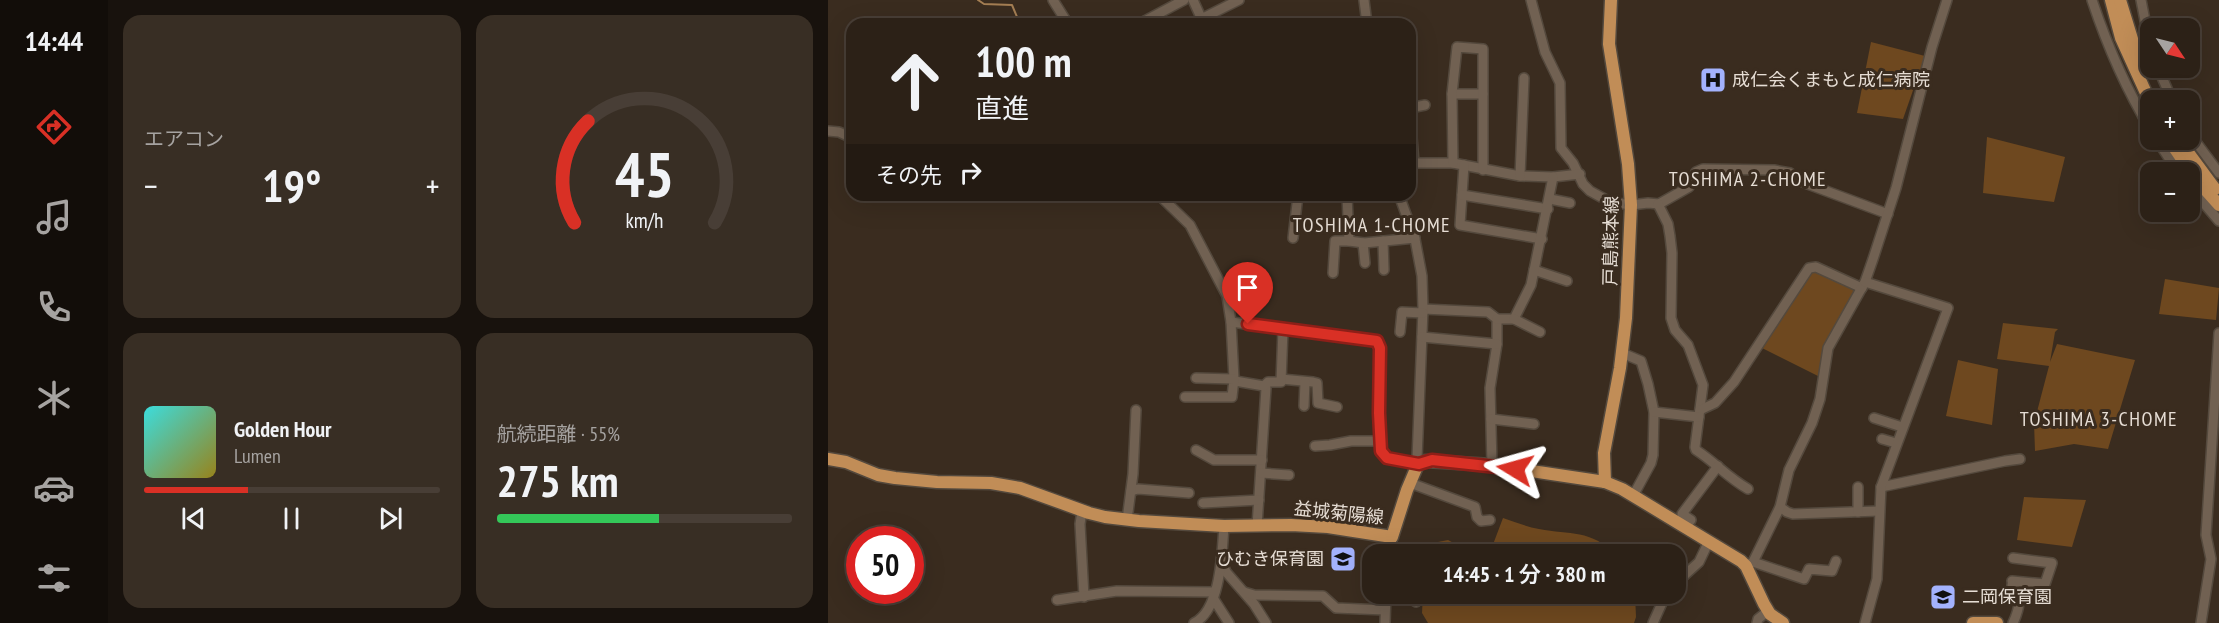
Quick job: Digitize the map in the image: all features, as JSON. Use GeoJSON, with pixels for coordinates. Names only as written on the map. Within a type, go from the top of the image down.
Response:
{"type":"FeatureCollection","features":[{"type":"Feature","properties":{"kind":"main road","name":"戸島熊本線"},"geometry":{"type":"LineString","coordinates":[[1605,483],[1604,453],[1622,353],[1630,265],[1631,205],[1628,164],[1609,44],[1611,0]]}},
{"type":"Feature","properties":{"kind":"main road"},"geometry":{"type":"LineString","coordinates":[[2111,0],[2121,38],[2145,90]]}},
{"type":"Feature","properties":{"kind":"main road"},"geometry":{"type":"LineString","coordinates":[[2120,0],[2139,63],[2153,90]]}},
{"type":"Feature","properties":{"kind":"main road"},"geometry":{"type":"LineString","coordinates":[[2176,150],[2194,177],[2219,205]]}},
{"type":"Feature","properties":{"kind":"main road"},"geometry":{"type":"LineString","coordinates":[[2186,150],[2219,194]]}},
{"type":"Feature","properties":{"kind":"main road","name":"益城菊陽線"},"geometry":{"type":"LineString","coordinates":[[828,459],[846,462],[878,475],[895,478],[937,482],[991,483],[1020,488],[1082,511],[1127,520],[1224,526],[1328,527],[1392,537],[1410,483],[1419,464]]}},
{"type":"Feature","properties":{"kind":"main road"},"geometry":{"type":"LineString","coordinates":[[1419,464],[1432,460],[1492,465],[1605,483],[1633,496],[1750,564],[1768,611],[1783,623]]}},
{"type":"Feature","properties":{"kind":"main road"},"geometry":{"type":"LineString","coordinates":[[1976,623],[1997,623]]}},
{"type":"Feature","properties":{"kind":"street"},"geometry":{"type":"LineString","coordinates":[[1053,0],[1064,18]]}},
{"type":"Feature","properties":{"kind":"street"},"geometry":{"type":"LineString","coordinates":[[1150,18],[1184,0]]}},
{"type":"Feature","properties":{"kind":"street"},"geometry":{"type":"LineString","coordinates":[[1193,0],[1200,18]]}},
{"type":"Feature","properties":{"kind":"street"},"geometry":{"type":"LineString","coordinates":[[1209,18],[1239,0]]}},
{"type":"Feature","properties":{"kind":"street"},"geometry":{"type":"LineString","coordinates":[[1364,0],[1366,18]]}},
{"type":"Feature","properties":{"kind":"street"},"geometry":{"type":"LineString","coordinates":[[1531,0],[1545,52],[1560,83],[1561,148],[1580,174],[1583,184],[1590,191],[1610,202],[1631,205],[1658,204],[1689,187],[1696,172],[1703,169],[1753,169],[1790,173],[1802,182],[1888,214]]}},
{"type":"Feature","properties":{"kind":"street"},"geometry":{"type":"LineString","coordinates":[[1836,561],[1832,571],[1809,569],[1804,579],[1750,564],[1780,507],[1789,470],[1812,423],[1820,399],[1828,348],[1863,285],[1888,214],[1932,47],[1947,0]]}},
{"type":"Feature","properties":{"kind":"street"},"geometry":{"type":"LineString","coordinates":[[2092,0],[2103,32],[2140,110]]}},
{"type":"Feature","properties":{"kind":"street"},"geometry":{"type":"LineString","coordinates":[[2141,0],[2145,18]]}},
{"type":"Feature","properties":{"kind":"street"},"geometry":{"type":"LineString","coordinates":[[1453,163],[1452,94],[1457,47],[1483,49],[1483,170]]}},
{"type":"Feature","properties":{"kind":"street"},"geometry":{"type":"LineString","coordinates":[[1520,176],[1524,78]]}},
{"type":"Feature","properties":{"kind":"street"},"geometry":{"type":"LineString","coordinates":[[1452,94],[1483,94]]}},
{"type":"Feature","properties":{"kind":"street"},"geometry":{"type":"LineString","coordinates":[[1416,107],[1425,105]]}},
{"type":"Feature","properties":{"kind":"street"},"geometry":{"type":"LineString","coordinates":[[828,131],[846,135]]}},
{"type":"Feature","properties":{"kind":"street"},"geometry":{"type":"LineString","coordinates":[[2200,147],[2219,173]]}},
{"type":"Feature","properties":{"kind":"street"},"geometry":{"type":"LineString","coordinates":[[1416,163],[1453,163],[1520,176],[1553,177],[1580,174]]}},
{"type":"Feature","properties":{"kind":"street"},"geometry":{"type":"LineString","coordinates":[[1464,165],[1460,225],[1542,239]]}},
{"type":"Feature","properties":{"kind":"street"},"geometry":{"type":"LineString","coordinates":[[1514,319],[1531,285],[1553,177]]}},
{"type":"Feature","properties":{"kind":"street"},"geometry":{"type":"LineString","coordinates":[[1462,195],[1549,204],[1570,203]]}},
{"type":"Feature","properties":{"kind":"street"},"geometry":{"type":"LineString","coordinates":[[2200,199],[2219,221]]}},
{"type":"Feature","properties":{"kind":"street"},"geometry":{"type":"LineString","coordinates":[[1165,201],[1191,225],[1227,296],[1231,322],[1234,379],[1232,397],[1185,397]]}},
{"type":"Feature","properties":{"kind":"street"},"geometry":{"type":"LineString","coordinates":[[1293,238],[1297,201]]}},
{"type":"Feature","properties":{"kind":"street"},"geometry":{"type":"LineString","coordinates":[[1347,201],[1349,241]]}},
{"type":"Feature","properties":{"kind":"street"},"geometry":{"type":"LineString","coordinates":[[1231,322],[1377,341],[1380,348],[1381,451],[1387,458],[1419,464],[1417,459],[1423,311],[1422,276],[1415,238],[1401,201]]}},
{"type":"Feature","properties":{"kind":"street"},"geometry":{"type":"LineString","coordinates":[[1658,204],[1668,224],[1672,253],[1671,318],[1675,330],[1688,345],[1703,385],[1695,447],[1730,479],[1748,489]]}},
{"type":"Feature","properties":{"kind":"street"},"geometry":{"type":"LineString","coordinates":[[1333,273],[1335,242],[1363,243],[1415,238]]}},
{"type":"Feature","properties":{"kind":"street"},"geometry":{"type":"LineString","coordinates":[[1383,241],[1384,270]]}},
{"type":"Feature","properties":{"kind":"street"},"geometry":{"type":"LineString","coordinates":[[1363,243],[1365,263]]}},
{"type":"Feature","properties":{"kind":"street"},"geometry":{"type":"LineString","coordinates":[[1654,412],[1700,413],[1715,403],[1734,382],[1809,268],[1816,267],[1863,285],[1948,308],[1881,487],[1877,579],[1865,623]]}},
{"type":"Feature","properties":{"kind":"street"},"geometry":{"type":"LineString","coordinates":[[1534,270],[1567,281]]}},
{"type":"Feature","properties":{"kind":"street"},"geometry":{"type":"LineString","coordinates":[[1400,332],[1402,312],[1423,311],[1488,312],[1497,320],[1514,319],[1540,332]]}},
{"type":"Feature","properties":{"kind":"street"},"geometry":{"type":"LineString","coordinates":[[1492,465],[1490,388],[1497,344],[1497,320]]}},
{"type":"Feature","properties":{"kind":"street"},"geometry":{"type":"LineString","coordinates":[[1264,386],[1268,382],[1281,382],[1283,329]]}},
{"type":"Feature","properties":{"kind":"street"},"geometry":{"type":"LineString","coordinates":[[2201,623],[2211,559],[2206,535],[2219,333]]}},
{"type":"Feature","properties":{"kind":"street"},"geometry":{"type":"LineString","coordinates":[[1422,337],[1497,344]]}},
{"type":"Feature","properties":{"kind":"street"},"geometry":{"type":"LineString","coordinates":[[1622,353],[1641,361],[1654,412],[1651,463],[1633,496]]}},
{"type":"Feature","properties":{"kind":"street"},"geometry":{"type":"LineString","coordinates":[[1196,378],[1234,379],[1264,386]]}},
{"type":"Feature","properties":{"kind":"street"},"geometry":{"type":"LineString","coordinates":[[1281,379],[1317,383],[1318,403],[1337,407]]}},
{"type":"Feature","properties":{"kind":"street"},"geometry":{"type":"LineString","coordinates":[[1304,406],[1305,382]]}},
{"type":"Feature","properties":{"kind":"street"},"geometry":{"type":"LineString","coordinates":[[1257,526],[1266,388],[1264,386]]}},
{"type":"Feature","properties":{"kind":"street"},"geometry":{"type":"LineString","coordinates":[[1127,520],[1136,410]]}},
{"type":"Feature","properties":{"kind":"street"},"geometry":{"type":"LineString","coordinates":[[1874,418],[1902,427]]}},
{"type":"Feature","properties":{"kind":"street"},"geometry":{"type":"LineString","coordinates":[[1491,419],[1533,424]]}},
{"type":"Feature","properties":{"kind":"street"},"geometry":{"type":"LineString","coordinates":[[1882,439],[1896,443]]}},
{"type":"Feature","properties":{"kind":"street"},"geometry":{"type":"LineString","coordinates":[[1315,446],[1351,441],[1380,441]]}},
{"type":"Feature","properties":{"kind":"street"},"geometry":{"type":"LineString","coordinates":[[1196,450],[1214,460],[1262,460]]}},
{"type":"Feature","properties":{"kind":"street"},"geometry":{"type":"LineString","coordinates":[[1881,487],[2020,459]]}},
{"type":"Feature","properties":{"kind":"street"},"geometry":{"type":"LineString","coordinates":[[1686,527],[1691,520],[1682,514],[1718,466]]}},
{"type":"Feature","properties":{"kind":"street"},"geometry":{"type":"LineString","coordinates":[[1261,473],[1289,475]]}},
{"type":"Feature","properties":{"kind":"street"},"geometry":{"type":"LineString","coordinates":[[1410,483],[1475,507],[1477,517],[1482,521],[1491,520]]}},
{"type":"Feature","properties":{"kind":"street"},"geometry":{"type":"LineString","coordinates":[[1858,487],[1858,512]]}},
{"type":"Feature","properties":{"kind":"street"},"geometry":{"type":"LineString","coordinates":[[1131,491],[1138,489],[1188,493]]}},
{"type":"Feature","properties":{"kind":"street"},"geometry":{"type":"LineString","coordinates":[[1203,503],[1259,500]]}},
{"type":"Feature","properties":{"kind":"street"},"geometry":{"type":"LineString","coordinates":[[1780,507],[1787,513],[1793,514],[1879,511]]}},
{"type":"Feature","properties":{"kind":"street"},"geometry":{"type":"LineString","coordinates":[[1082,511],[1080,524],[1084,597]]}},
{"type":"Feature","properties":{"kind":"street"},"geometry":{"type":"LineString","coordinates":[[2207,514],[2219,515]]}},
{"type":"Feature","properties":{"kind":"street"},"geometry":{"type":"LineString","coordinates":[[1199,622],[1214,595],[1221,560],[1224,526]]}},
{"type":"Feature","properties":{"kind":"street"},"geometry":{"type":"LineString","coordinates":[[1391,544],[1392,537]]}},
{"type":"Feature","properties":{"kind":"street"},"geometry":{"type":"LineString","coordinates":[[1686,574],[1699,562],[1708,541]]}},
{"type":"Feature","properties":{"kind":"street"},"geometry":{"type":"LineString","coordinates":[[2013,558],[2052,564],[2045,584],[2012,583],[2019,595],[2017,615],[2013,623]]}},
{"type":"Feature","properties":{"kind":"street"},"geometry":{"type":"LineString","coordinates":[[1221,560],[1226,572],[1244,592],[1266,623]]}},
{"type":"Feature","properties":{"kind":"street"},"geometry":{"type":"LineString","coordinates":[[1057,600],[1116,591],[1214,595]]}},
{"type":"Feature","properties":{"kind":"street"},"geometry":{"type":"LineString","coordinates":[[1244,592],[1254,595],[1323,596],[1336,608],[1385,610]]}},
{"type":"Feature","properties":{"kind":"street"},"geometry":{"type":"LineString","coordinates":[[1214,595],[1229,623]]}},
{"type":"Feature","properties":{"kind":"street"},"geometry":{"type":"LineString","coordinates":[[1385,604],[1385,623]]}},
{"type":"Feature","properties":{"kind":"street"},"geometry":{"type":"LineString","coordinates":[[1653,623],[1660,604]]}},
{"type":"Feature","properties":{"kind":"street"},"geometry":{"type":"LineString","coordinates":[[1757,623],[1758,619],[1768,611]]}},
{"type":"Feature","properties":{"kind":"shaded area"},"geometry":{"type":"Polygon","coordinates":[[[1871,42],[1925,56],[1903,119],[1857,113],[1871,42]]]}},
{"type":"Feature","properties":{"kind":"shaded area"},"geometry":{"type":"Polygon","coordinates":[[[1987,137],[2065,157],[2054,202],[1983,193],[1987,137]]]}},
{"type":"Feature","properties":{"kind":"shaded area"},"geometry":{"type":"Polygon","coordinates":[[[1809,268],[1862,288],[1828,348],[1824,379],[1758,346],[1809,268]]]}},
{"type":"Feature","properties":{"kind":"shaded area"},"geometry":{"type":"Polygon","coordinates":[[[2165,279],[2219,288],[2216,320],[2159,314],[2165,279]]]}},
{"type":"Feature","properties":{"kind":"shaded area"},"geometry":{"type":"Polygon","coordinates":[[[2003,323],[2058,329],[2055,332],[2050,362],[2057,344],[2135,360],[2108,449],[2074,444],[2035,451],[2034,423],[2049,366],[1997,359],[2003,323]]]}},
{"type":"Feature","properties":{"kind":"shaded area"},"geometry":{"type":"Polygon","coordinates":[[[1958,360],[1998,369],[1992,425],[1946,416],[1958,360]]]}},
{"type":"Feature","properties":{"kind":"shaded area"},"geometry":{"type":"Polygon","coordinates":[[[2024,497],[2086,500],[2072,547],[2017,540],[2024,497]]]}},
{"type":"Feature","properties":{"kind":"shaded area"},"geometry":{"type":"Polygon","coordinates":[[[1503,518],[1534,528],[1580,534],[1602,544],[1493,544],[1503,518]]]}},
{"type":"Feature","properties":{"kind":"shaded area"},"geometry":{"type":"Polygon","coordinates":[[[1448,540],[1455,544],[1428,544],[1448,540]]]}},
{"type":"Feature","properties":{"kind":"shaded area"},"geometry":{"type":"Polygon","coordinates":[[[1422,604],[1635,604],[1636,617],[1634,623],[1428,623],[1422,613],[1422,604]]]}},
{"type":"Feature","properties":{"kind":"waterway"},"geometry":{"type":"LineString","coordinates":[[978,0],[984,4],[1012,5],[1017,18]]}},
{"type":"Feature","properties":{"kind":"place","name":"成仁会くまもと成仁病院"},"geometry":{"type":"Point","coordinates":[1713,80]}},
{"type":"Feature","properties":{"kind":"place","name":"ひむき保育園"},"geometry":{"type":"Point","coordinates":[1343,559]}},
{"type":"Feature","properties":{"kind":"place","name":"二岡保育園"},"geometry":{"type":"Point","coordinates":[1943,597]}},
{"type":"Feature","properties":{"kind":"district","name":"TOSHIMA 2-CHOME"},"geometry":{"type":"Point","coordinates":[1748,179]}},
{"type":"Feature","properties":{"kind":"district","name":"TOSHIMA 1-CHOME"},"geometry":{"type":"Point","coordinates":[1372,225]}},
{"type":"Feature","properties":{"kind":"district","name":"TOSHIMA 3-CHOME"},"geometry":{"type":"Point","coordinates":[2099,419]}},
{"type":"Feature","properties":{"kind":"route"},"geometry":{"type":"LineString","coordinates":[[1248,324],[1377,341],[1380,348],[1381,451],[1387,458],[1419,464],[1432,460],[1515,469]]}}]}
